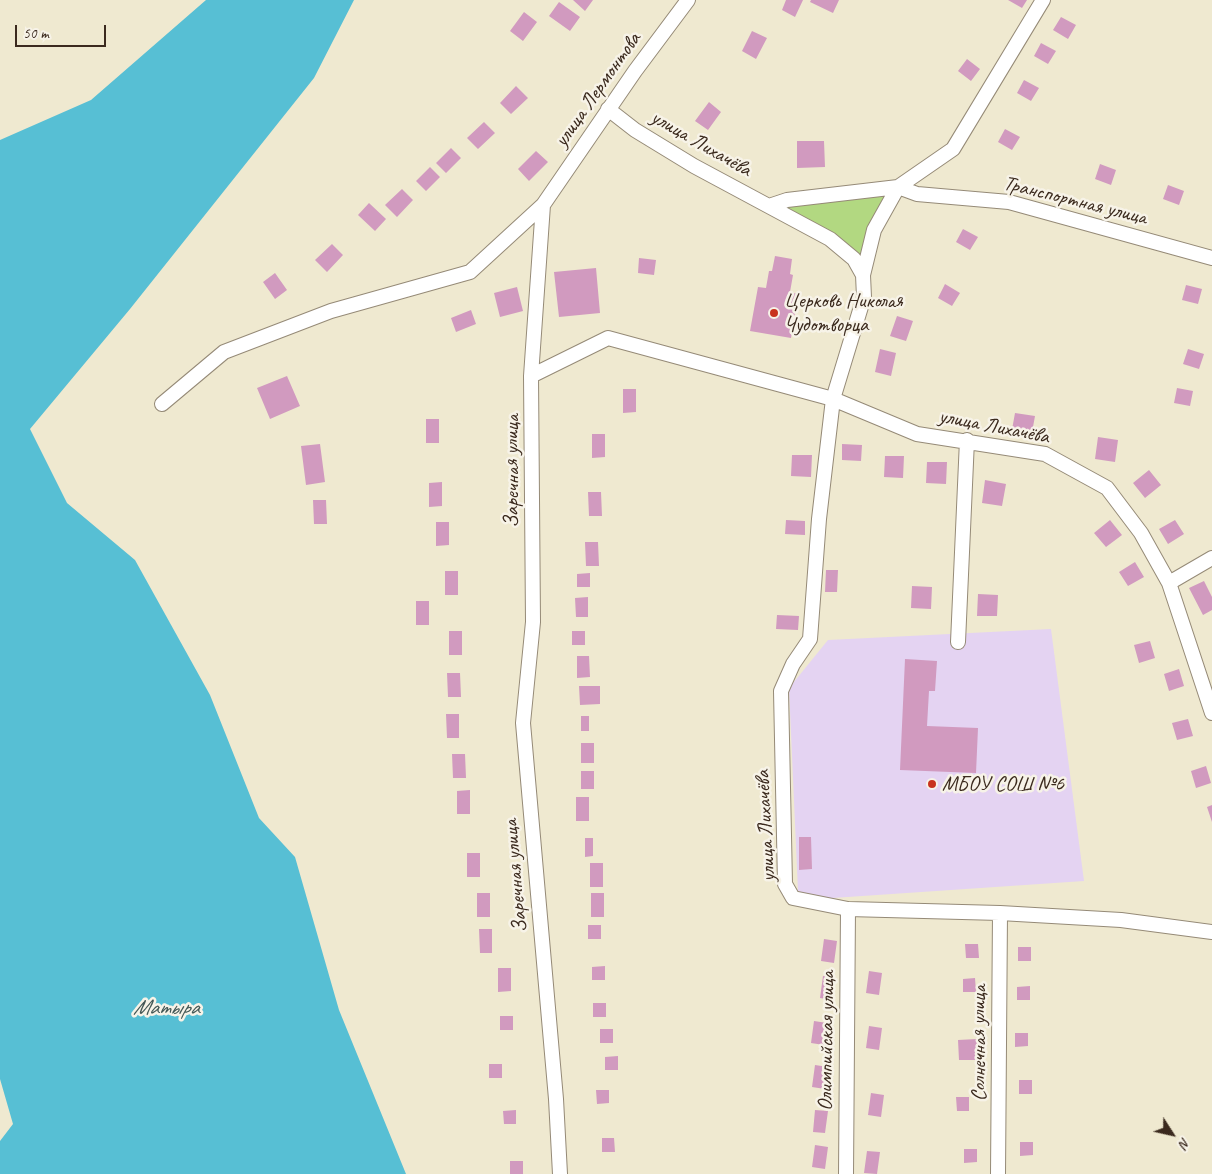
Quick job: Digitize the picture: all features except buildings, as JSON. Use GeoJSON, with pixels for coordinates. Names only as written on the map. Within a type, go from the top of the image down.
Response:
{"type":"FeatureCollection","features":[{"type":"Feature","properties":{"kind":"street","name":"улица Лермонтова"},"geometry":{"type":"LineString","coordinates":[[543,205],[608,109],[688,0]]}},
{"type":"Feature","properties":{"kind":"street","name":"Транспортная улица"},"geometry":{"type":"LineString","coordinates":[[863,275],[874,230],[898,187],[953,149],[1043,0]]}},
{"type":"Feature","properties":{"kind":"street","name":"улица Лихачёва"},"geometry":{"type":"LineString","coordinates":[[608,109],[636,130],[694,166],[830,239],[854,259],[863,275],[864,297],[833,399],[819,519],[810,638],[793,664],[781,691],[785,884],[793,898],[848,908],[1000,913],[1121,920],[1212,932]]}},
{"type":"Feature","properties":{"kind":"street","name":"Транспортная улица"},"geometry":{"type":"LineString","coordinates":[[768,206],[787,200],[898,187],[917,194],[1009,202],[1212,258]]}},
{"type":"Feature","properties":{"kind":"street","name":"Заречная улица"},"geometry":{"type":"LineString","coordinates":[[543,205],[531,376],[533,622],[523,723],[556,1099],[560,1174]]}},
{"type":"Feature","properties":{"kind":"street"},"geometry":{"type":"LineString","coordinates":[[162,404],[224,352],[331,311],[470,272],[543,205]]}},
{"type":"Feature","properties":{"kind":"street","name":"улица Лихачёва"},"geometry":{"type":"LineString","coordinates":[[531,376],[608,338],[833,399],[917,434],[967,440],[1045,454],[1107,488],[1141,533],[1169,583],[1212,713]]}},
{"type":"Feature","properties":{"kind":"street"},"geometry":{"type":"LineString","coordinates":[[958,642],[967,440]]}},
{"type":"Feature","properties":{"kind":"street"},"geometry":{"type":"LineString","coordinates":[[1169,583],[1212,558]]}},
{"type":"Feature","properties":{"kind":"street","name":"Олимпийская улица"},"geometry":{"type":"LineString","coordinates":[[846,1174],[848,908]]}},
{"type":"Feature","properties":{"kind":"street","name":"Солнечная улица"},"geometry":{"type":"LineString","coordinates":[[998,1174],[1000,913]]}},
{"type":"Feature","properties":{"kind":"shaded area","name":"МБОУ СОШ №6"},"geometry":{"type":"Polygon","coordinates":[[[1051,629],[1084,881],[818,899],[798,891],[789,688],[828,640],[1051,629]]]}},
{"type":"Feature","properties":{"kind":"green space"},"geometry":{"type":"Polygon","coordinates":[[[888,192],[862,258],[783,210],[786,204],[888,192]]]}},
{"type":"Feature","properties":{"kind":"water","name":"Матыра"},"geometry":{"type":"Polygon","coordinates":[[[206,0],[354,0],[314,78],[130,309],[30,429],[67,503],[135,560],[210,695],[259,818],[295,857],[339,1010],[406,1174],[0,1174],[0,1141],[13,1124],[0,1079],[0,140],[91,100],[206,0]]]}},
{"type":"Feature","properties":{"kind":"place","name":"Церковь Николая Чудотворца"},"geometry":{"type":"Point","coordinates":[774,313]}},
{"type":"Feature","properties":{"kind":"place","name":"МБОУ СОШ №6"},"geometry":{"type":"Point","coordinates":[932,784]}}]}
